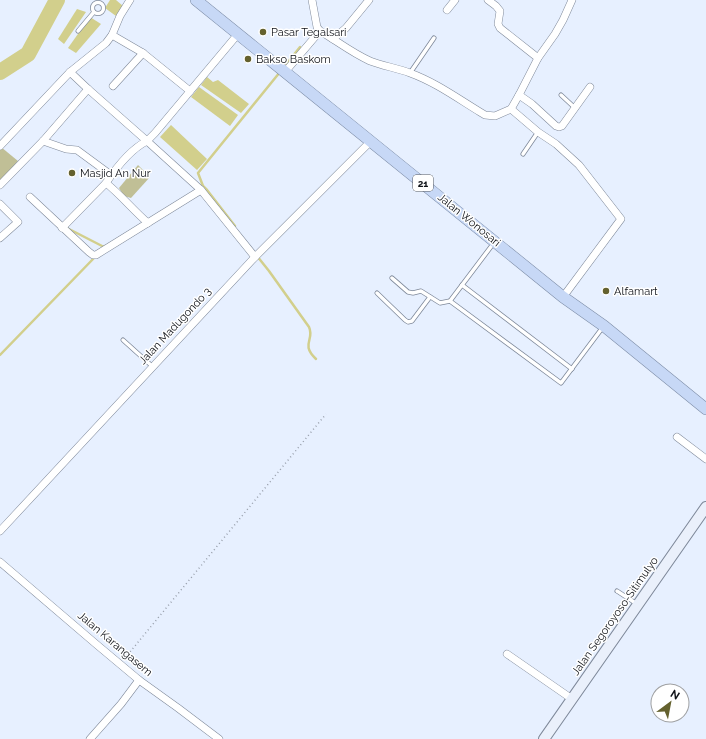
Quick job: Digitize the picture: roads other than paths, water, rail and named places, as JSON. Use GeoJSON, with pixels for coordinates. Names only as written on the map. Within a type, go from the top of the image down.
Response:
{"type":"FeatureCollection","features":[{"type":"Feature","properties":{"kind":"highway","name":"Jalan Wonosari"},"geometry":{"type":"LineString","coordinates":[[201,1],[238,34],[370,141],[564,297],[604,326],[706,408]]}},
{"type":"Feature","properties":{"kind":"main road","name":"Jalan Segoroyoso-Sitimulyo"},"geometry":{"type":"LineString","coordinates":[[544,739],[706,506]]}},
{"type":"Feature","properties":{"kind":"street"},"geometry":{"type":"LineString","coordinates":[[0,146],[70,72],[106,43],[112,35],[120,16],[130,0]]}},
{"type":"Feature","properties":{"kind":"street"},"geometry":{"type":"LineString","coordinates":[[312,0],[317,27],[320,31],[346,48],[369,60],[390,68],[410,73],[436,85],[480,112],[495,116],[511,109],[538,58],[556,34],[572,0]]}},
{"type":"Feature","properties":{"kind":"street"},"geometry":{"type":"LineString","coordinates":[[333,39],[346,28],[369,0]]}},
{"type":"Feature","properties":{"kind":"street"},"geometry":{"type":"LineString","coordinates":[[446,10],[455,0]]}},
{"type":"Feature","properties":{"kind":"street"},"geometry":{"type":"LineString","coordinates":[[488,0],[500,11],[498,24],[500,28],[538,58]]}},
{"type":"Feature","properties":{"kind":"street"},"geometry":{"type":"LineString","coordinates":[[283,70],[320,31]]}},
{"type":"Feature","properties":{"kind":"street"},"geometry":{"type":"LineString","coordinates":[[62,228],[135,149],[147,141],[155,133],[238,34]]}},
{"type":"Feature","properties":{"kind":"street"},"geometry":{"type":"LineString","coordinates":[[112,35],[143,53],[190,91]]}},
{"type":"Feature","properties":{"kind":"street"},"geometry":{"type":"LineString","coordinates":[[113,86],[143,53]]}},
{"type":"Feature","properties":{"kind":"street"},"geometry":{"type":"LineString","coordinates":[[70,72],[200,189],[255,257]]}},
{"type":"Feature","properties":{"kind":"street"},"geometry":{"type":"LineString","coordinates":[[519,95],[559,127],[562,126],[576,108],[590,87]]}},
{"type":"Feature","properties":{"kind":"street"},"geometry":{"type":"LineString","coordinates":[[0,185],[42,141],[88,89]]}},
{"type":"Feature","properties":{"kind":"street"},"geometry":{"type":"LineString","coordinates":[[511,109],[538,132],[556,144],[579,165],[621,219],[564,297]]}},
{"type":"Feature","properties":{"kind":"street"},"geometry":{"type":"LineString","coordinates":[[42,141],[66,149],[77,150],[111,175]]}},
{"type":"Feature","properties":{"kind":"street","name":"Jalan Madugondo 3"},"geometry":{"type":"LineString","coordinates":[[0,531],[255,257],[370,141]]}},
{"type":"Feature","properties":{"kind":"street"},"geometry":{"type":"LineString","coordinates":[[106,182],[148,223]]}},
{"type":"Feature","properties":{"kind":"street"},"geometry":{"type":"LineString","coordinates":[[30,197],[89,252],[96,255],[200,189]]}},
{"type":"Feature","properties":{"kind":"street"},"geometry":{"type":"LineString","coordinates":[[0,204],[18,222],[0,238]]}},
{"type":"Feature","properties":{"kind":"street"},"geometry":{"type":"LineString","coordinates":[[677,438],[706,459]]}},
{"type":"Feature","properties":{"kind":"street","name":"Jalan Karangasem"},"geometry":{"type":"LineString","coordinates":[[0,562],[139,680],[219,739]]}},
{"type":"Feature","properties":{"kind":"street"},"geometry":{"type":"LineString","coordinates":[[507,654],[572,700]]}},
{"type":"Feature","properties":{"kind":"street"},"geometry":{"type":"LineString","coordinates":[[90,739],[121,704],[139,680]]}},
{"type":"Feature","properties":{"kind":"lane"},"geometry":{"type":"LineString","coordinates":[[101,4],[104,0]]}},
{"type":"Feature","properties":{"kind":"lane"},"geometry":{"type":"LineString","coordinates":[[94,12],[92,7],[95,3],[101,4]]}},
{"type":"Feature","properties":{"kind":"lane"},"geometry":{"type":"LineString","coordinates":[[94,12],[96,14],[103,10],[103,6],[101,4]]}},
{"type":"Feature","properties":{"kind":"lane"},"geometry":{"type":"LineString","coordinates":[[78,31],[94,12]]}},
{"type":"Feature","properties":{"kind":"lane"},"geometry":{"type":"LineString","coordinates":[[410,73],[434,38]]}},
{"type":"Feature","properties":{"kind":"lane"},"geometry":{"type":"LineString","coordinates":[[561,95],[576,108]]}},
{"type":"Feature","properties":{"kind":"lane"},"geometry":{"type":"LineString","coordinates":[[522,154],[538,132]]}},
{"type":"Feature","properties":{"kind":"lane"},"geometry":{"type":"LineString","coordinates":[[392,278],[408,292],[413,293],[421,291],[440,303],[450,301],[495,241]]}},
{"type":"Feature","properties":{"kind":"lane"},"geometry":{"type":"LineString","coordinates":[[462,284],[572,368]]}},
{"type":"Feature","properties":{"kind":"lane"},"geometry":{"type":"LineString","coordinates":[[377,293],[408,322],[412,321],[430,297]]}},
{"type":"Feature","properties":{"kind":"lane"},"geometry":{"type":"LineString","coordinates":[[450,301],[561,383],[604,326]]}},
{"type":"Feature","properties":{"kind":"lane"},"geometry":{"type":"LineString","coordinates":[[123,340],[153,367]]}},
{"type":"Feature","properties":{"kind":"lane"},"geometry":{"type":"LineString","coordinates":[[617,591],[637,604]]}},
{"type":"Feature","properties":{"kind":"waterway"},"geometry":{"type":"LineString","coordinates":[[0,72],[28,54],[57,0]]}},
{"type":"Feature","properties":{"kind":"waterway"},"geometry":{"type":"LineString","coordinates":[[284,67],[300,47]]}},
{"type":"Feature","properties":{"kind":"waterway"},"geometry":{"type":"LineString","coordinates":[[235,226],[203,186],[198,173],[280,72]]}},
{"type":"Feature","properties":{"kind":"waterway"},"geometry":{"type":"LineString","coordinates":[[67,228],[104,247],[105,246]]}},
{"type":"Feature","properties":{"kind":"waterway"},"geometry":{"type":"LineString","coordinates":[[257,256],[309,327],[310,335],[308,346],[311,354],[316,359]]}},
{"type":"Feature","properties":{"kind":"waterway"},"geometry":{"type":"LineString","coordinates":[[0,355],[95,257]]}},
{"type":"Feature","properties":{"kind":"place","name":"Pasar Tegalsari"},"geometry":{"type":"Point","coordinates":[263,32]}},
{"type":"Feature","properties":{"kind":"place","name":"Bakso Baskom"},"geometry":{"type":"Point","coordinates":[248,59]}},
{"type":"Feature","properties":{"kind":"place","name":"Masjid An Nur"},"geometry":{"type":"Point","coordinates":[72,173]}},
{"type":"Feature","properties":{"kind":"place","name":"Alfamart"},"geometry":{"type":"Point","coordinates":[606,291]}}]}
